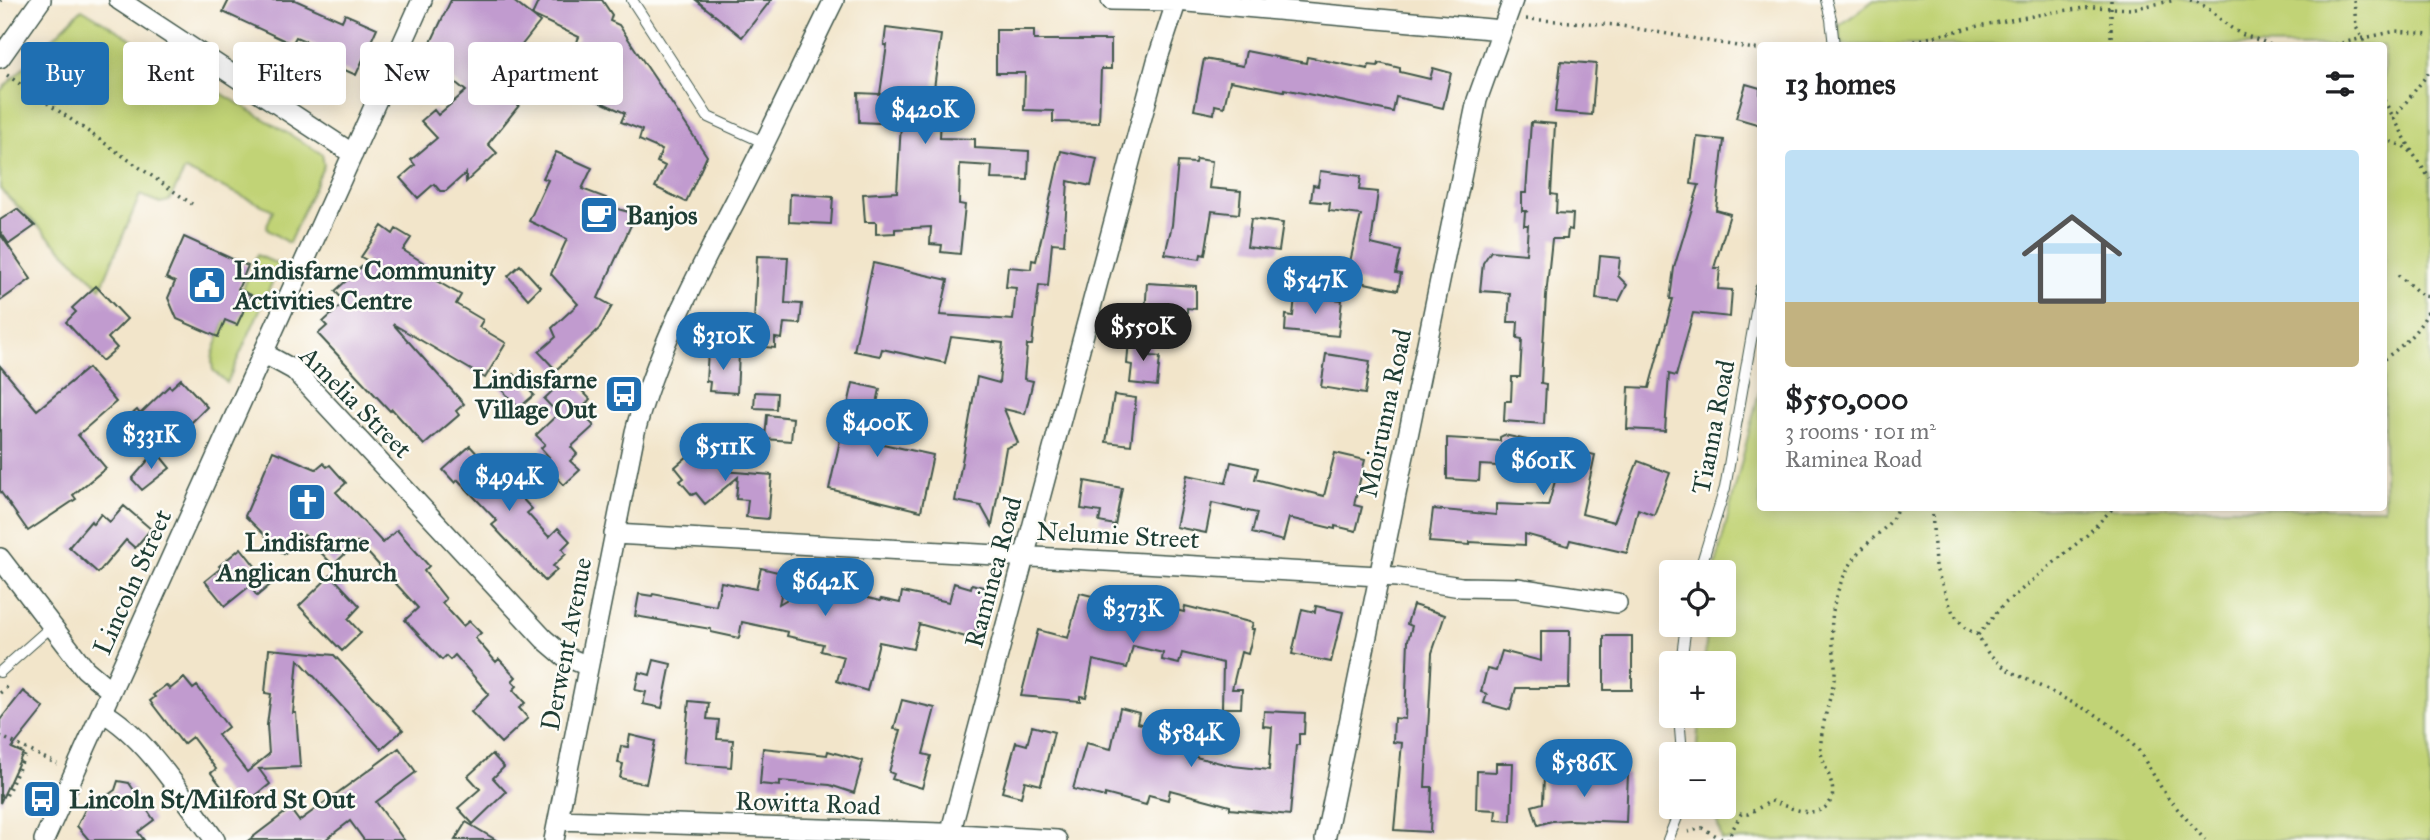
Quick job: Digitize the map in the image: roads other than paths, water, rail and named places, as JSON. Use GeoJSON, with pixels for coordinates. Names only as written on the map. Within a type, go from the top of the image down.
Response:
{"type":"FeatureCollection","features":[{"type":"Feature","properties":{"kind":"street"},"geometry":{"type":"LineString","coordinates":[[0,58],[41,0]]}},
{"type":"Feature","properties":{"kind":"street"},"geometry":{"type":"LineString","coordinates":[[120,0],[353,154]]}},
{"type":"Feature","properties":{"kind":"street","name":"Lincoln Street"},"geometry":{"type":"LineString","coordinates":[[44,840],[422,0]]}},
{"type":"Feature","properties":{"kind":"street","name":"Derwent Avenue"},"geometry":{"type":"LineString","coordinates":[[554,840],[635,432],[659,354],[834,0]]}},
{"type":"Feature","properties":{"kind":"street"},"geometry":{"type":"LineString","coordinates":[[1111,0],[1507,16]]}},
{"type":"Feature","properties":{"kind":"street","name":"Raminea Road"},"geometry":{"type":"LineString","coordinates":[[943,836],[1025,556],[1157,61],[1177,1]]}},
{"type":"Feature","properties":{"kind":"street","name":"Moirunna Road"},"geometry":{"type":"LineString","coordinates":[[1325,840],[1477,100],[1507,16]]}},
{"type":"Feature","properties":{"kind":"street","name":"Amelia Street"},"geometry":{"type":"LineString","coordinates":[[263,353],[294,370],[544,639],[564,656],[588,666]]}},
{"type":"Feature","properties":{"kind":"street","name":"Nelumie Street"},"geometry":{"type":"LineString","coordinates":[[614,534],[1414,579],[1461,587],[1517,588],[1617,603]]}},
{"type":"Feature","properties":{"kind":"street"},"geometry":{"type":"LineString","coordinates":[[0,558],[85,669],[111,691]]}},
{"type":"Feature","properties":{"kind":"street"},"geometry":{"type":"LineString","coordinates":[[102,712],[118,720],[139,740],[215,840]]}},
{"type":"Feature","properties":{"kind":"street","name":"Rowitta Road"},"geometry":{"type":"LineString","coordinates":[[558,820],[1057,840]]}},
{"type":"Feature","properties":{"kind":"lane"},"geometry":{"type":"LineString","coordinates":[[632,0],[708,117],[765,143]]}},
{"type":"Feature","properties":{"kind":"lane"},"geometry":{"type":"LineString","coordinates":[[1826,0],[1834,42]]}},
{"type":"Feature","properties":{"kind":"lane","name":"Tianna Road"},"geometry":{"type":"LineString","coordinates":[[1703,560],[1727,477],[1757,306]]}},
{"type":"Feature","properties":{"kind":"lane"},"geometry":{"type":"LineString","coordinates":[[0,672],[52,626]]}},
{"type":"Feature","properties":{"kind":"lane"},"geometry":{"type":"LineString","coordinates":[[1669,837],[1676,819]]}},
{"type":"Feature","properties":{"kind":"place","name":"Banjos"},"geometry":{"type":"Point","coordinates":[599,215]}},
{"type":"Feature","properties":{"kind":"place","name":"Lindisfarne Community Activities Centre"},"geometry":{"type":"Point","coordinates":[207,285]}},
{"type":"Feature","properties":{"kind":"place","name":"Lindisfarne Village Out"},"geometry":{"type":"Point","coordinates":[624,394]}},
{"type":"Feature","properties":{"kind":"place","name":"Lindisfarne Anglican Church"},"geometry":{"type":"Point","coordinates":[307,502]}},
{"type":"Feature","properties":{"kind":"place","name":"Lincoln St/Milford St Out"},"geometry":{"type":"Point","coordinates":[42,799]}}]}
